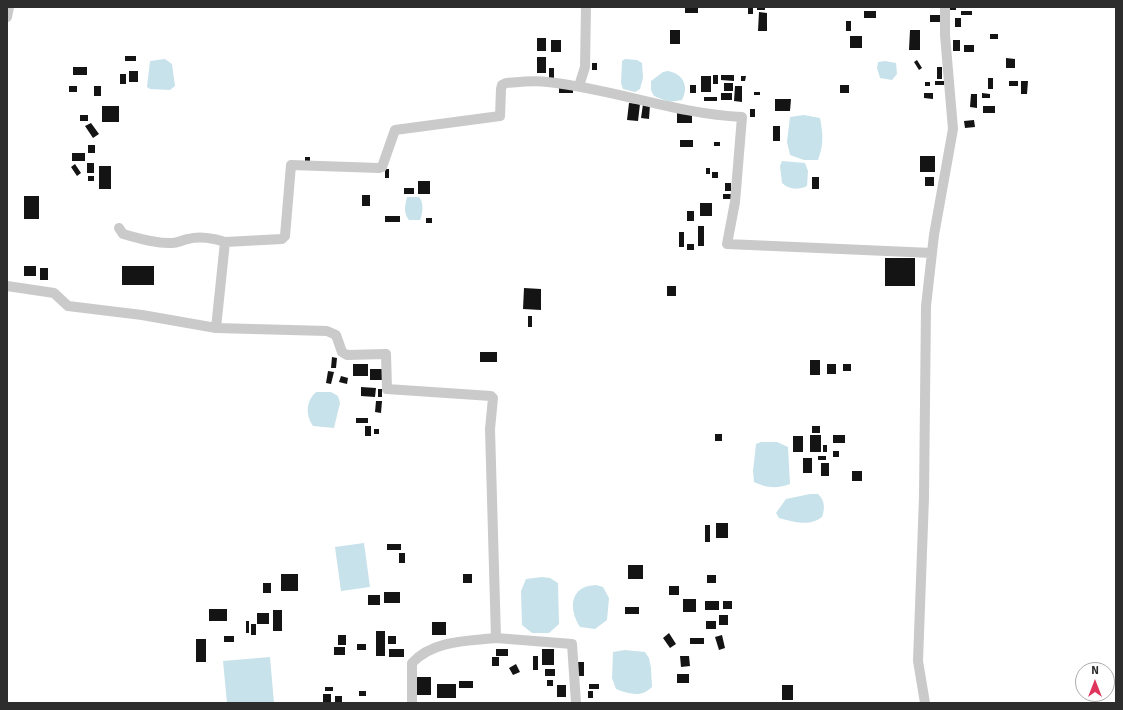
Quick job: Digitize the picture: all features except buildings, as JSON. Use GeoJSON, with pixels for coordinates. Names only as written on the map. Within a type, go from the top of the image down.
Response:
{"type":"FeatureCollection","features":[{"type":"Feature","properties":{"kind":"street"},"geometry":{"type":"LineString","coordinates":[[7,17],[9,7]]}},
{"type":"Feature","properties":{"kind":"street"},"geometry":{"type":"LineString","coordinates":[[580,86],[585,67],[586,7]]}},
{"type":"Feature","properties":{"kind":"street"},"geometry":{"type":"LineString","coordinates":[[926,703],[918,661],[924,497],[926,306],[932,253],[953,129],[945,35],[945,7]]}},
{"type":"Feature","properties":{"kind":"street"},"geometry":{"type":"LineString","coordinates":[[120,228],[122,234],[172,243],[196,238],[217,238],[225,242],[282,239],[284,236],[291,165],[379,168],[382,167],[395,130],[500,116],[502,85],[506,83],[546,81],[580,86],[717,116],[742,117],[736,202],[727,244],[932,253]]}},
{"type":"Feature","properties":{"kind":"street"},"geometry":{"type":"LineString","coordinates":[[216,328],[225,242]]}},
{"type":"Feature","properties":{"kind":"street"},"geometry":{"type":"LineString","coordinates":[[7,286],[54,293],[68,306],[142,315],[216,328],[328,331],[336,335],[342,352],[347,355],[386,354],[387,389],[491,396],[490,429],[496,638]]}},
{"type":"Feature","properties":{"kind":"street"},"geometry":{"type":"LineString","coordinates":[[412,703],[412,663],[417,658],[430,650],[447,644],[496,638],[572,644],[576,703]]}},
{"type":"Feature","properties":{"kind":"water"},"geometry":{"type":"Polygon","coordinates":[[[165,59],[172,64],[175,86],[170,90],[150,89],[147,87],[150,61],[165,59]]]}},
{"type":"Feature","properties":{"kind":"water"},"geometry":{"type":"Polygon","coordinates":[[[625,59],[637,60],[642,63],[643,78],[640,89],[635,92],[623,89],[621,83],[622,61],[625,59]]]}},
{"type":"Feature","properties":{"kind":"water"},"geometry":{"type":"Polygon","coordinates":[[[885,61],[896,63],[897,74],[892,80],[880,78],[877,68],[878,62],[885,61]]]}},
{"type":"Feature","properties":{"kind":"water"},"geometry":{"type":"Polygon","coordinates":[[[668,71],[678,75],[684,82],[685,90],[682,100],[669,102],[654,96],[651,90],[651,81],[663,72],[668,71]]]}},
{"type":"Feature","properties":{"kind":"water"},"geometry":{"type":"Polygon","coordinates":[[[804,115],[820,118],[822,139],[818,160],[804,160],[790,155],[787,142],[790,117],[804,115]]]}},
{"type":"Feature","properties":{"kind":"water"},"geometry":{"type":"Polygon","coordinates":[[[782,161],[805,163],[808,171],[807,186],[794,189],[782,183],[780,166],[782,161]]]}},
{"type":"Feature","properties":{"kind":"water"},"geometry":{"type":"Polygon","coordinates":[[[407,197],[419,197],[421,199],[422,214],[420,220],[409,220],[407,217],[405,209],[407,197]]]}},
{"type":"Feature","properties":{"kind":"water"},"geometry":{"type":"Polygon","coordinates":[[[316,392],[331,392],[338,396],[340,403],[334,428],[313,426],[310,422],[308,408],[310,400],[316,392]]]}},
{"type":"Feature","properties":{"kind":"water"},"geometry":{"type":"Polygon","coordinates":[[[761,442],[777,442],[788,447],[790,484],[780,487],[772,487],[763,486],[754,482],[753,471],[756,444],[761,442]]]}},
{"type":"Feature","properties":{"kind":"water"},"geometry":{"type":"Polygon","coordinates":[[[810,494],[818,494],[822,499],[824,511],[822,517],[807,523],[779,518],[776,513],[786,499],[810,494]]]}},
{"type":"Feature","properties":{"kind":"water"},"geometry":{"type":"Polygon","coordinates":[[[364,543],[370,587],[341,591],[335,547],[364,543]]]}},
{"type":"Feature","properties":{"kind":"water"},"geometry":{"type":"Polygon","coordinates":[[[542,577],[550,578],[558,583],[559,624],[549,633],[532,633],[522,625],[521,591],[526,579],[542,577]]]}},
{"type":"Feature","properties":{"kind":"water"},"geometry":{"type":"Polygon","coordinates":[[[596,585],[603,587],[609,598],[607,620],[595,629],[580,627],[574,613],[574,599],[576,594],[581,589],[587,586],[596,585]]]}},
{"type":"Feature","properties":{"kind":"water"},"geometry":{"type":"Polygon","coordinates":[[[625,650],[645,652],[649,658],[652,687],[644,693],[635,694],[616,689],[612,678],[613,652],[625,650]]]}},
{"type":"Feature","properties":{"kind":"water"},"geometry":{"type":"Polygon","coordinates":[[[270,657],[274,703],[227,703],[223,661],[270,657]]]}}]}
